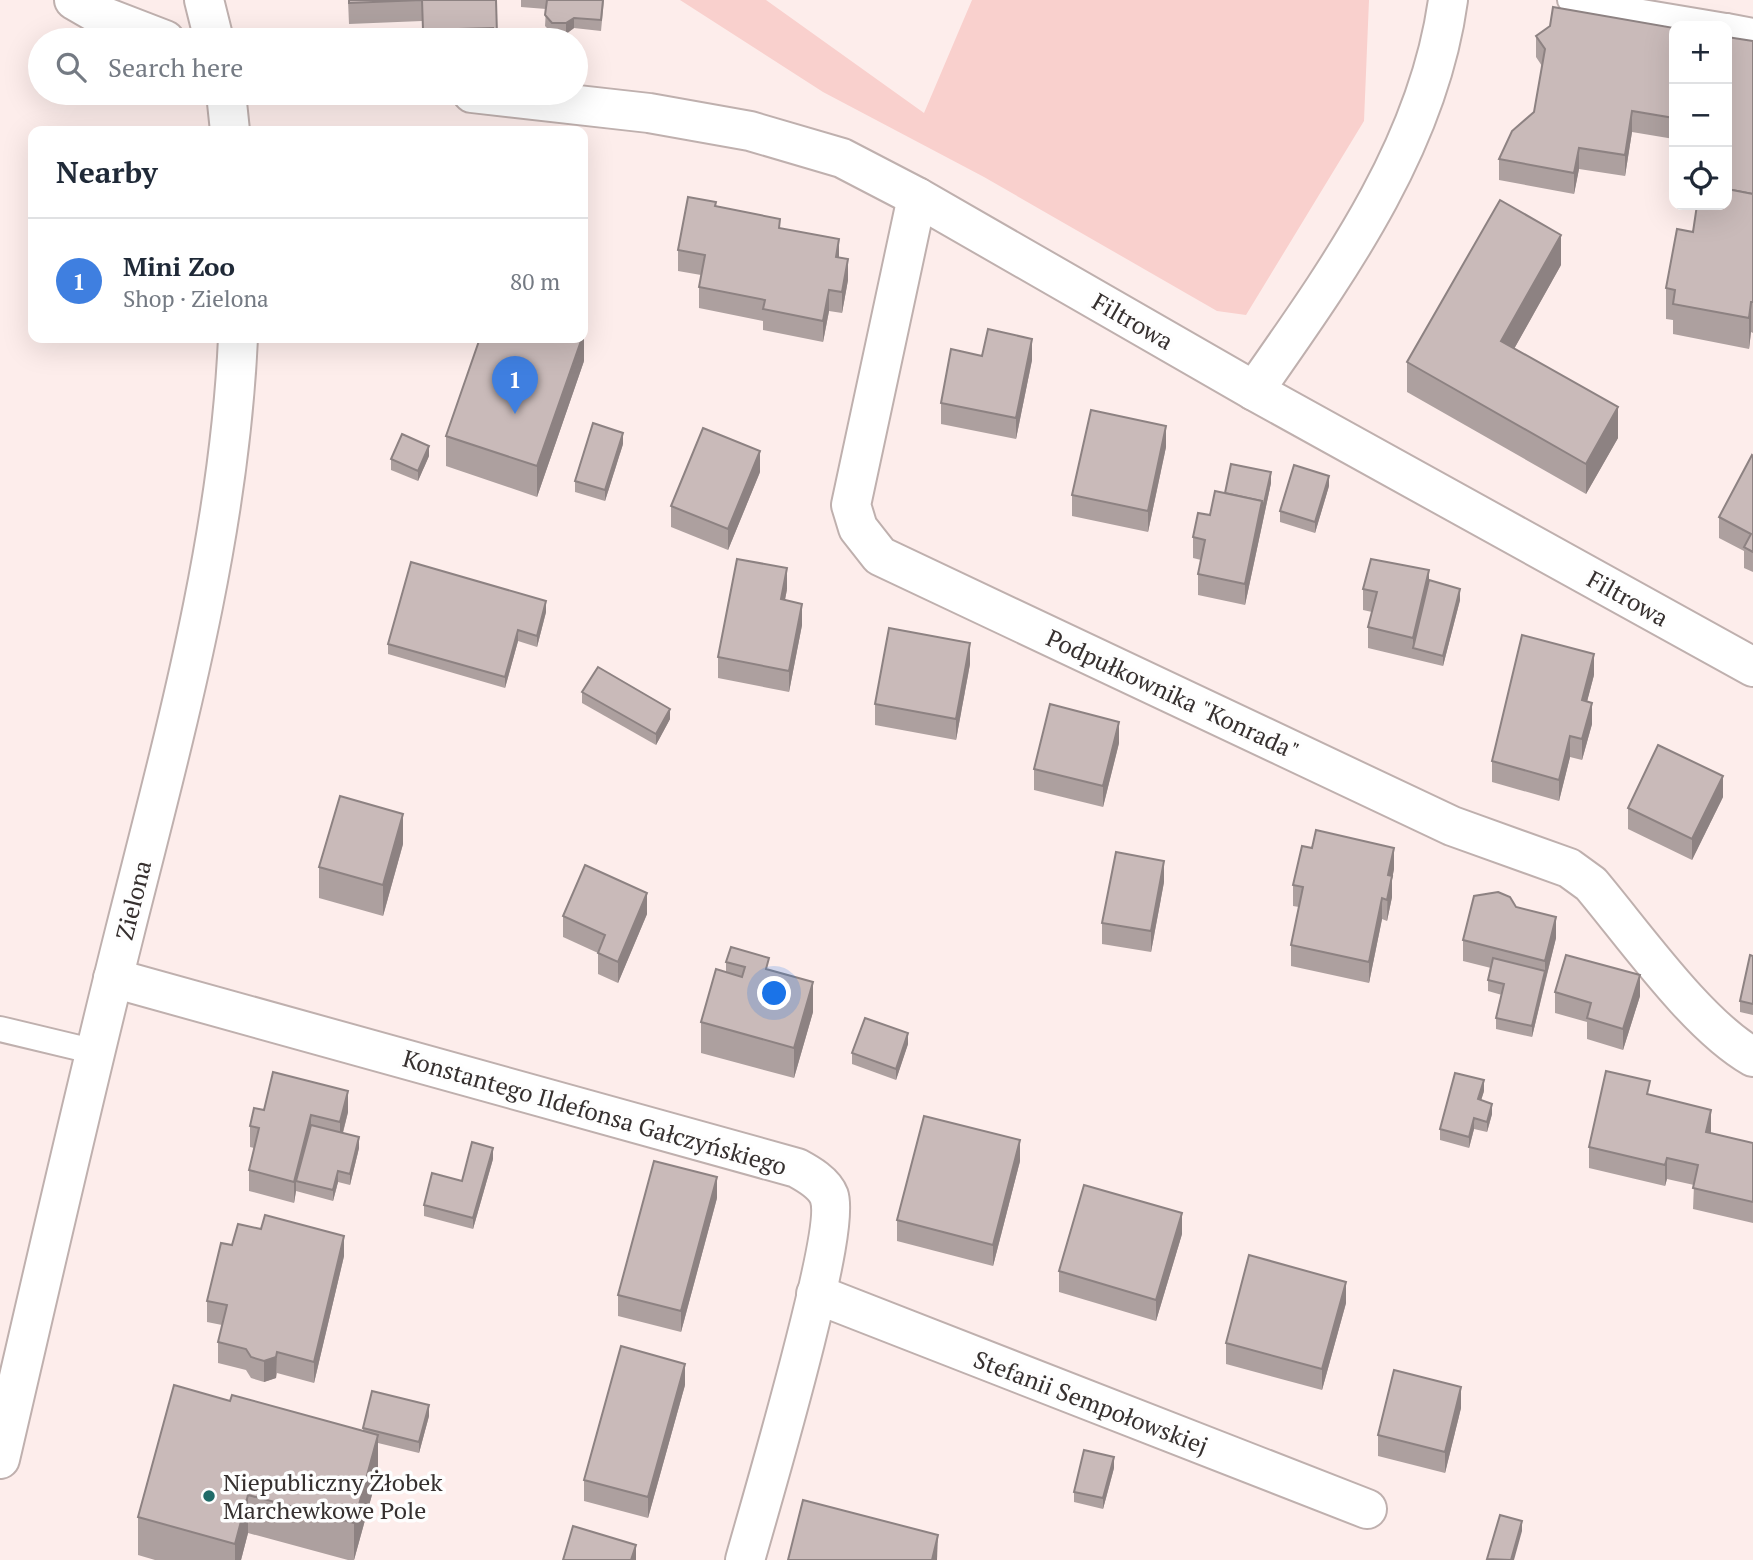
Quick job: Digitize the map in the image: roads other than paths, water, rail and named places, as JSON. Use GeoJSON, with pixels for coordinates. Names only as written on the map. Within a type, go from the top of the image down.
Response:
{"type":"FeatureCollection","features":[{"type":"Feature","properties":{"kind":"street"},"geometry":{"type":"LineString","coordinates":[[74,0],[100,15],[134,28]]}},
{"type":"Feature","properties":{"kind":"street"},"geometry":{"type":"LineString","coordinates":[[204,0],[211,28]]}},
{"type":"Feature","properties":{"kind":"street"},"geometry":{"type":"LineString","coordinates":[[1254,391],[1339,271],[1399,157],[1436,58],[1448,0]]}},
{"type":"Feature","properties":{"kind":"street"},"geometry":{"type":"LineString","coordinates":[[227,105],[229,126]]}},
{"type":"Feature","properties":{"kind":"street","name":"Filtrowa"},"geometry":{"type":"LineString","coordinates":[[578,105],[649,113],[750,131],[842,158],[917,197],[1254,391],[1753,667]]}},
{"type":"Feature","properties":{"kind":"street","name":"Podpułkownika \"Konrada\""},"geometry":{"type":"LineString","coordinates":[[917,197],[851,505],[858,528],[880,556],[1452,826],[1569,869],[1591,884],[1705,1019],[1738,1048],[1753,1057]]}},
{"type":"Feature","properties":{"kind":"street","name":"Zielona"},"geometry":{"type":"LineString","coordinates":[[0,1459],[203,608],[235,406],[238,343]]}},
{"type":"Feature","properties":{"kind":"street","name":"Konstantego Ildefonsa Gałczyńskiego"},"geometry":{"type":"LineString","coordinates":[[113,978],[797,1168],[813,1177],[829,1196],[830,1218],[816,1294],[746,1560]]}},
{"type":"Feature","properties":{"kind":"street","name":"Stefanii Sempołowskiej"},"geometry":{"type":"LineString","coordinates":[[816,1294],[1367,1509]]}},
{"type":"Feature","properties":{"kind":"lane"},"geometry":{"type":"LineString","coordinates":[[1570,0],[1696,21]]}},
{"type":"Feature","properties":{"kind":"lane"},"geometry":{"type":"LineString","coordinates":[[1732,27],[1753,31]]}},
{"type":"Feature","properties":{"kind":"lane"},"geometry":{"type":"LineString","coordinates":[[0,1029],[96,1052]]}},
{"type":"Feature","properties":{"kind":"place","name":"Mini Zoo"},"geometry":{"type":"Point","coordinates":[515,414]}},
{"type":"Feature","properties":{"kind":"place","name":"Niepubliczny Żłobek Marchewkowe Pole"},"geometry":{"type":"Point","coordinates":[209,1496]}}]}
